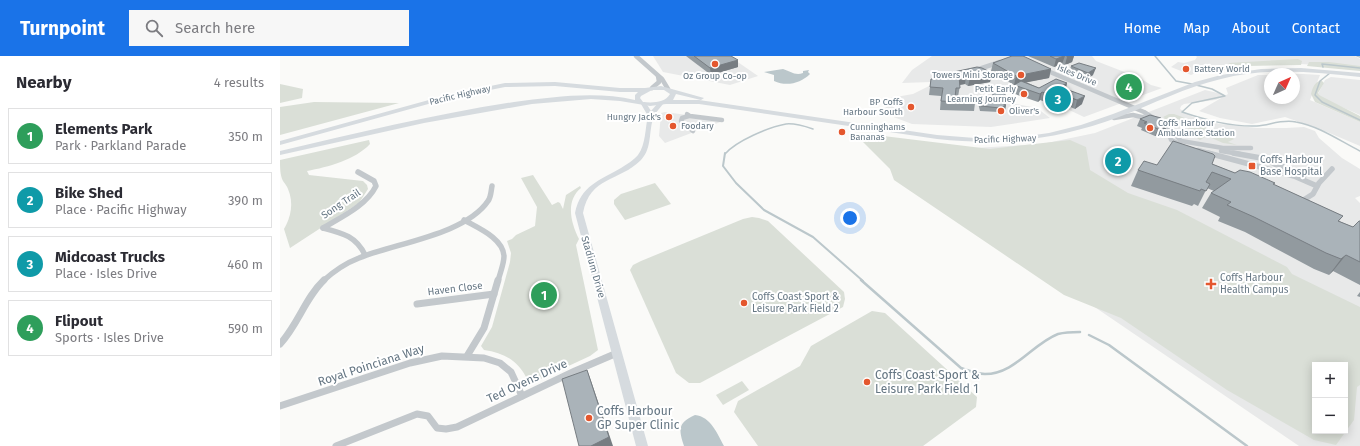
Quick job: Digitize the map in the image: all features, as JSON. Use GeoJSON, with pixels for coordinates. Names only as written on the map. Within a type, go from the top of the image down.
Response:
{"type":"FeatureCollection","features":[{"type":"Feature","properties":{"kind":"highway","name":"Pacific Highway"},"geometry":{"type":"LineString","coordinates":[[280,143],[456,94],[505,85],[555,84],[620,90],[668,90],[707,99],[933,134],[973,137],[1016,137],[1056,131],[1084,123],[1132,107],[1190,84],[1223,76],[1269,70],[1360,74]]}},
{"type":"Feature","properties":{"kind":"highway","name":"Pacific Highway"},"geometry":{"type":"LineString","coordinates":[[280,153],[441,117],[514,104],[584,97],[623,99],[642,103],[700,102],[898,132],[964,140],[1016,140],[1042,137],[1081,128],[1112,118],[1132,107],[1148,104],[1190,84]]}},
{"type":"Feature","properties":{"kind":"highway"},"geometry":{"type":"LineString","coordinates":[[642,103],[637,98],[641,92],[649,89]]}},
{"type":"Feature","properties":{"kind":"highway"},"geometry":{"type":"LineString","coordinates":[[663,103],[673,97],[674,94],[668,90]]}},
{"type":"Feature","properties":{"kind":"main road"},"geometry":{"type":"LineString","coordinates":[[642,103],[651,116]]}},
{"type":"Feature","properties":{"kind":"main road","name":"Stadium Drive"},"geometry":{"type":"LineString","coordinates":[[642,446],[581,224],[579,207],[585,194],[592,187],[632,164],[643,154],[647,145],[651,116],[663,103]]}},
{"type":"Feature","properties":{"kind":"street"},"geometry":{"type":"LineString","coordinates":[[636,56],[663,81],[668,90]]}},
{"type":"Feature","properties":{"kind":"street"},"geometry":{"type":"LineString","coordinates":[[972,71],[1004,61]]}},
{"type":"Feature","properties":{"kind":"street","name":"Isles Drive"},"geometry":{"type":"LineString","coordinates":[[1036,66],[1132,107],[1154,120]]}},
{"type":"Feature","properties":{"kind":"street"},"geometry":{"type":"LineString","coordinates":[[649,89],[659,82],[658,76]]}},
{"type":"Feature","properties":{"kind":"street"},"geometry":{"type":"LineString","coordinates":[[1148,104],[1146,110],[1154,120],[1165,128],[1170,139],[1223,148],[1251,148]]}},
{"type":"Feature","properties":{"kind":"street"},"geometry":{"type":"LineString","coordinates":[[693,130],[681,121],[682,118],[688,115],[722,120]]}},
{"type":"Feature","properties":{"kind":"street"},"geometry":{"type":"LineString","coordinates":[[1112,118],[1133,115],[1154,120],[1169,128],[1179,141],[1199,148],[1255,157],[1274,163],[1318,184]]}},
{"type":"Feature","properties":{"kind":"street"},"geometry":{"type":"LineString","coordinates":[[1179,141],[1318,184]]}},
{"type":"Feature","properties":{"kind":"street"},"geometry":{"type":"LineString","coordinates":[[1271,170],[1277,170],[1280,168],[1274,163]]}},
{"type":"Feature","properties":{"kind":"street"},"geometry":{"type":"LineString","coordinates":[[1311,205],[1299,200],[1313,194],[1318,184],[1332,169]]}},
{"type":"Feature","properties":{"kind":"street","name":"Song Trail"},"geometry":{"type":"LineString","coordinates":[[358,172],[374,180],[376,186],[374,192],[362,203],[323,228],[354,238],[362,246],[365,256]]}},
{"type":"Feature","properties":{"kind":"street"},"geometry":{"type":"LineString","coordinates":[[280,344],[294,328],[312,294],[318,286],[335,271],[365,256],[420,240],[464,220],[486,204],[492,194],[492,186]]}},
{"type":"Feature","properties":{"kind":"street"},"geometry":{"type":"LineString","coordinates":[[464,220],[495,239],[502,248],[504,260],[484,328],[467,356]]}},
{"type":"Feature","properties":{"kind":"street","name":"Haven Close"},"geometry":{"type":"LineString","coordinates":[[418,304],[494,294]]}},
{"type":"Feature","properties":{"kind":"street","name":"Ted Ovens Drive"},"geometry":{"type":"LineString","coordinates":[[336,446],[417,414],[432,418],[436,428],[446,429],[457,427],[617,353]]}},
{"type":"Feature","properties":{"kind":"street","name":"Royal Poinciana Way"},"geometry":{"type":"LineString","coordinates":[[280,406],[424,359],[442,356],[467,356],[493,360],[506,366],[516,380],[522,396]]}},
{"type":"Feature","properties":{"kind":"shaded area"},"geometry":{"type":"Polygon","coordinates":[[[653,56],[729,56],[758,76],[730,85],[663,72],[653,56]]]}},
{"type":"Feature","properties":{"kind":"shaded area"},"geometry":{"type":"Polygon","coordinates":[[[932,56],[1092,56],[1096,61],[1140,78],[1151,85],[1162,88],[1084,117],[1065,108],[1067,107],[1012,85],[1001,87],[997,85],[995,87],[1005,93],[1005,102],[1037,108],[1050,118],[991,127],[912,124],[883,113],[890,98],[913,94],[933,84],[931,82],[902,83],[912,70],[932,56]]]}},
{"type":"Feature","properties":{"kind":"shaded area"},"geometry":{"type":"Polygon","coordinates":[[[1196,56],[1355,56],[1360,59],[1360,67],[1260,62],[1210,67],[1191,75],[1171,67],[1178,62],[1184,63],[1195,60],[1197,57],[1196,56]]]}},
{"type":"Feature","properties":{"kind":"shaded area"},"geometry":{"type":"Polygon","coordinates":[[[1298,59],[1302,61],[1301,65],[1248,66],[1212,72],[1204,69],[1230,64],[1228,63],[1298,59]]]}},
{"type":"Feature","properties":{"kind":"shaded area"},"geometry":{"type":"Polygon","coordinates":[[[1309,62],[1329,62],[1360,66],[1360,71],[1307,66],[1309,62]]]}},
{"type":"Feature","properties":{"kind":"shaded area"},"geometry":{"type":"Polygon","coordinates":[[[783,69],[797,74],[809,70],[808,72],[810,74],[798,82],[784,84],[774,81],[774,75],[764,72],[783,69]]]}},
{"type":"Feature","properties":{"kind":"shaded area"},"geometry":{"type":"Polygon","coordinates":[[[1300,74],[1320,75],[1310,100],[1360,122],[1360,146],[1285,117],[1252,124],[1220,118],[1199,111],[1228,94],[1226,88],[1258,75],[1264,75],[1264,104],[1300,104],[1300,74]]]}},
{"type":"Feature","properties":{"kind":"shaded area"},"geometry":{"type":"Polygon","coordinates":[[[1331,77],[1360,80],[1360,115],[1317,96],[1325,80],[1331,77]]]}},
{"type":"Feature","properties":{"kind":"shaded area"},"geometry":{"type":"Polygon","coordinates":[[[1321,80],[1324,83],[1318,93],[1319,95],[1360,116],[1360,122],[1315,102],[1311,94],[1314,86],[1321,80]]]}},
{"type":"Feature","properties":{"kind":"shaded area"},"geometry":{"type":"Polygon","coordinates":[[[280,84],[303,89],[302,98],[280,103],[280,84]]]}},
{"type":"Feature","properties":{"kind":"shaded area","name":"Coffs Harbour Health Campus"},"geometry":{"type":"Polygon","coordinates":[[[1205,90],[1222,94],[1223,97],[1215,100],[1184,104],[1180,109],[1193,117],[1220,124],[1257,128],[1304,127],[1315,131],[1319,138],[1342,158],[1360,169],[1360,196],[1355,198],[1360,203],[1360,446],[1299,446],[905,178],[974,148],[1042,144],[1095,133],[1205,90]]]}},
{"type":"Feature","properties":{"kind":"shaded area"},"geometry":{"type":"Polygon","coordinates":[[[314,102],[399,103],[280,135],[280,107],[314,102]]]}},
{"type":"Feature","properties":{"kind":"shaded area"},"geometry":{"type":"Polygon","coordinates":[[[665,112],[723,121],[665,143],[659,136],[661,113],[665,112]]]}},
{"type":"Feature","properties":{"kind":"shaded area"},"geometry":{"type":"Polygon","coordinates":[[[1169,114],[1174,114],[1228,134],[1227,135],[1234,139],[1228,142],[1237,145],[1223,143],[1207,136],[1200,140],[1192,135],[1197,132],[1164,119],[1165,118],[1163,117],[1169,114]]]}},
{"type":"Feature","properties":{"kind":"shaded area","name":"Coffs Harbour Health Campus"},"geometry":{"type":"Polygon","coordinates":[[[867,134],[990,149],[1070,140],[1086,147],[1090,170],[1128,193],[1177,210],[1287,267],[1292,274],[1360,307],[1360,385],[1357,387],[1354,420],[1348,428],[1348,362],[1312,362],[1312,434],[1344,434],[1336,445],[1314,440],[1227,390],[1121,318],[1064,295],[894,180],[890,169],[857,136],[867,134]]]}},
{"type":"Feature","properties":{"kind":"shaded area"},"geometry":{"type":"Polygon","coordinates":[[[369,140],[370,144],[364,150],[349,159],[307,171],[309,175],[363,181],[367,185],[368,189],[359,203],[290,248],[284,229],[290,215],[291,199],[288,188],[281,176],[280,160],[369,140]]]}},
{"type":"Feature","properties":{"kind":"shaded area"},"geometry":{"type":"Polygon","coordinates":[[[533,175],[552,205],[558,202],[563,209],[566,195],[580,186],[581,188],[573,199],[571,212],[579,239],[576,245],[598,350],[590,356],[534,382],[528,381],[516,363],[498,353],[484,350],[481,346],[492,327],[510,262],[511,253],[507,241],[535,226],[537,207],[521,178],[533,175]]]}},
{"type":"Feature","properties":{"kind":"shaded area"},"geometry":{"type":"Polygon","coordinates":[[[655,183],[671,204],[625,220],[614,204],[614,200],[621,194],[655,183]]]}},
{"type":"Feature","properties":{"kind":"shaded area","name":"Coffs Coast Sport & Leisure Park Field 2"},"geometry":{"type":"Polygon","coordinates":[[[752,217],[768,221],[844,292],[845,299],[843,307],[700,383],[689,383],[676,373],[630,270],[633,265],[641,261],[743,219],[752,217]]]}},
{"type":"Feature","properties":{"kind":"shaded area","name":"Coffs Coast Sport & Leisure Park Field 1"},"geometry":{"type":"Polygon","coordinates":[[[872,311],[885,313],[977,397],[976,407],[923,446],[758,446],[734,412],[738,401],[800,366],[811,346],[872,311]]]}},
{"type":"Feature","properties":{"kind":"shaded area"},"geometry":{"type":"Polygon","coordinates":[[[742,381],[749,390],[723,405],[716,395],[742,381]]]}},
{"type":"Feature","properties":{"kind":"shaded area"},"geometry":{"type":"Polygon","coordinates":[[[695,415],[701,416],[713,426],[724,446],[684,446],[681,436],[682,424],[695,415]]]}},
{"type":"Feature","properties":{"kind":"building"},"geometry":{"type":"Polygon","coordinates":[[[694,56],[731,56],[738,60],[710,68],[694,56]]]}},
{"type":"Feature","properties":{"kind":"building"},"geometry":{"type":"Polygon","coordinates":[[[1012,56],[1023,56],[1051,69],[1016,76],[993,63],[1012,56]]]}},
{"type":"Feature","properties":{"kind":"building"},"geometry":{"type":"Polygon","coordinates":[[[1050,56],[1064,56],[1056,59],[1050,56]]]}},
{"type":"Feature","properties":{"kind":"building"},"geometry":{"type":"Polygon","coordinates":[[[1079,63],[1096,68],[1088,73],[1071,66],[1079,63]]]}},
{"type":"Feature","properties":{"kind":"building"},"geometry":{"type":"Polygon","coordinates":[[[977,67],[992,73],[970,78],[966,76],[959,76],[960,88],[956,88],[955,98],[973,98],[975,103],[941,101],[943,88],[930,87],[931,79],[935,79],[935,76],[977,67]]]}},
{"type":"Feature","properties":{"kind":"building"},"geometry":{"type":"Polygon","coordinates":[[[1056,79],[1067,83],[1060,87],[1085,96],[1077,100],[1069,97],[1063,100],[1042,92],[1040,94],[1014,85],[1021,81],[1039,88],[1056,79]]]}},
{"type":"Feature","properties":{"kind":"building"},"geometry":{"type":"Polygon","coordinates":[[[999,89],[1005,90],[1005,97],[993,96],[993,92],[999,89]]]}},
{"type":"Feature","properties":{"kind":"building"},"geometry":{"type":"Polygon","coordinates":[[[991,98],[1006,105],[1000,108],[981,106],[979,99],[991,98]]]}},
{"type":"Feature","properties":{"kind":"building"},"geometry":{"type":"Polygon","coordinates":[[[1150,115],[1161,118],[1167,125],[1158,129],[1144,123],[1147,122],[1140,119],[1150,115]]]}},
{"type":"Feature","properties":{"kind":"building"},"geometry":{"type":"Polygon","coordinates":[[[1173,141],[1213,154],[1215,156],[1212,164],[1235,173],[1240,170],[1250,172],[1343,216],[1338,221],[1353,227],[1360,221],[1360,262],[1346,255],[1341,259],[1326,253],[1227,205],[1231,202],[1211,193],[1231,179],[1212,172],[1206,182],[1210,184],[1206,191],[1201,189],[1200,191],[1138,170],[1144,161],[1157,165],[1173,141]]]}},
{"type":"Feature","properties":{"kind":"building"},"geometry":{"type":"Polygon","coordinates":[[[1116,151],[1126,154],[1121,160],[1111,157],[1116,151]]]}},
{"type":"Feature","properties":{"kind":"building","name":"Coffs Harbour GP Super Clinic"},"geometry":{"type":"Polygon","coordinates":[[[587,370],[609,437],[591,446],[579,446],[562,379],[587,370]]]}},
{"type":"Feature","properties":{"kind":"waterway"},"geometry":{"type":"LineString","coordinates":[[1155,56],[1176,81],[1192,84]]}},
{"type":"Feature","properties":{"kind":"waterway"},"geometry":{"type":"LineString","coordinates":[[1323,67],[1322,64],[1360,68]]}},
{"type":"Feature","properties":{"kind":"waterway"},"geometry":{"type":"LineString","coordinates":[[1330,73],[1320,81],[1315,95],[1322,102],[1360,120]]}},
{"type":"Feature","properties":{"kind":"waterway"},"geometry":{"type":"LineString","coordinates":[[1196,85],[1212,89],[1225,96],[1192,103],[1182,112],[1209,120],[1247,126],[1291,121],[1296,122],[1321,130],[1360,151]]}},
{"type":"Feature","properties":{"kind":"waterway"},"geometry":{"type":"LineString","coordinates":[[725,154],[737,144],[762,131],[786,124],[793,124],[813,129]]}},
{"type":"Feature","properties":{"kind":"waterway"},"geometry":{"type":"LineString","coordinates":[[725,153],[723,166],[736,183],[764,210],[813,237],[863,281]]}},
{"type":"Feature","properties":{"kind":"waterway"},"geometry":{"type":"LineString","coordinates":[[861,280],[961,368],[976,373],[996,373],[1014,364],[1040,344],[1058,334],[1080,332]]}},
{"type":"Feature","properties":{"kind":"waterway"},"geometry":{"type":"LineString","coordinates":[[1089,335],[1109,345],[1247,446]]}},
{"type":"Feature","properties":{"kind":"place","name":"Oz Group Co-op"},"geometry":{"type":"Point","coordinates":[715,64]}},
{"type":"Feature","properties":{"kind":"place","name":"Battery World"},"geometry":{"type":"Point","coordinates":[1186,69]}},
{"type":"Feature","properties":{"kind":"place","name":"Towers Mini Storage"},"geometry":{"type":"Point","coordinates":[1021,75]}},
{"type":"Feature","properties":{"kind":"place","name":"Flipout"},"geometry":{"type":"Point","coordinates":[1129,87]}},
{"type":"Feature","properties":{"kind":"place","name":"Petit Early Learning Journey"},"geometry":{"type":"Point","coordinates":[1024,94]}},
{"type":"Feature","properties":{"kind":"place","name":"Midcoast Trucks"},"geometry":{"type":"Point","coordinates":[1058,99]}},
{"type":"Feature","properties":{"kind":"place","name":"BP Coffs Harbour South"},"geometry":{"type":"Point","coordinates":[911,107]}},
{"type":"Feature","properties":{"kind":"place","name":"Oliver's"},"geometry":{"type":"Point","coordinates":[1001,111]}},
{"type":"Feature","properties":{"kind":"place","name":"Hungry Jack's"},"geometry":{"type":"Point","coordinates":[669,117]}},
{"type":"Feature","properties":{"kind":"place","name":"Foodary"},"geometry":{"type":"Point","coordinates":[673,126]}},
{"type":"Feature","properties":{"kind":"place","name":"Coffs Harbour Ambulance Station"},"geometry":{"type":"Point","coordinates":[1150,128]}},
{"type":"Feature","properties":{"kind":"place","name":"Cunninghams Bananas"},"geometry":{"type":"Point","coordinates":[842,132]}},
{"type":"Feature","properties":{"kind":"place","name":"Bike Shed"},"geometry":{"type":"Point","coordinates":[1118,161]}},
{"type":"Feature","properties":{"kind":"place","name":"Coffs Harbour Base Hospital"},"geometry":{"type":"Point","coordinates":[1252,166]}},
{"type":"Feature","properties":{"kind":"place","name":"Coffs Harbour Health Campus"},"geometry":{"type":"Point","coordinates":[1211,284]}},
{"type":"Feature","properties":{"kind":"place","name":"Elements Park"},"geometry":{"type":"Point","coordinates":[544,295]}},
{"type":"Feature","properties":{"kind":"place","name":"Coffs Coast Sport & Leisure Park Field 2"},"geometry":{"type":"Point","coordinates":[744,303]}},
{"type":"Feature","properties":{"kind":"place","name":"Coffs Coast Sport & Leisure Park Field 1"},"geometry":{"type":"Point","coordinates":[867,382]}},
{"type":"Feature","properties":{"kind":"place","name":"Coffs Harbour GP Super Clinic"},"geometry":{"type":"Point","coordinates":[589,418]}}]}
